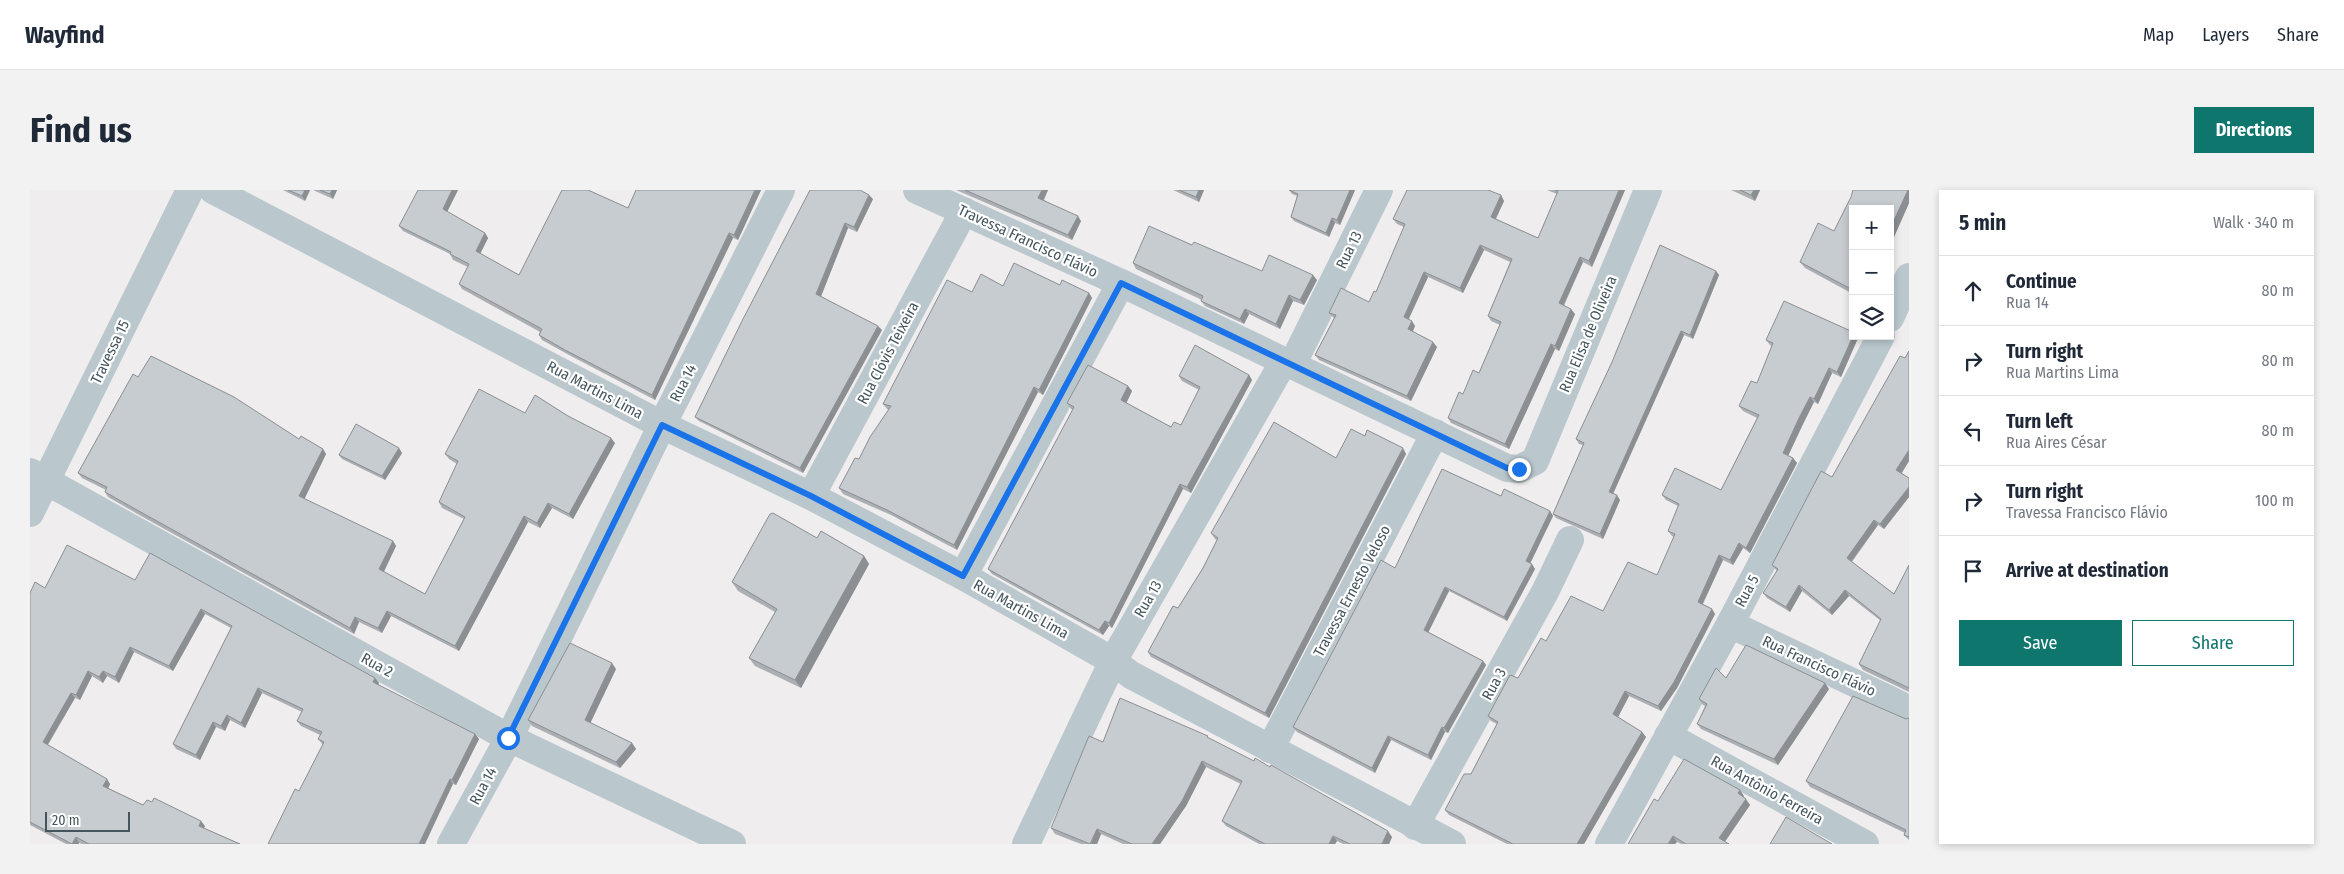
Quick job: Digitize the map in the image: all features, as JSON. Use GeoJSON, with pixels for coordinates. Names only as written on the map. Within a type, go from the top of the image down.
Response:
{"type":"FeatureCollection","features":[{"type":"Feature","properties":{"kind":"street","name":"Travessa 15"},"geometry":{"type":"LineString","coordinates":[[30,513],[38,476],[190,190]]}},
{"type":"Feature","properties":{"kind":"street","name":"Rua Martins Lima"},"geometry":{"type":"LineString","coordinates":[[213,190],[662,425],[811,496],[963,576],[1113,661],[1131,675],[1452,844]]}},
{"type":"Feature","properties":{"kind":"street","name":"Rua 14"},"geometry":{"type":"LineString","coordinates":[[451,844],[508,738],[662,425],[782,190]]}},
{"type":"Feature","properties":{"kind":"street","name":"Travessa Francisco Flávio"},"geometry":{"type":"LineString","coordinates":[[917,190],[1121,283],[1507,468],[1519,469]]}},
{"type":"Feature","properties":{"kind":"street","name":"Rua 13"},"geometry":{"type":"LineString","coordinates":[[1026,844],[1113,661],[1288,363],[1379,190]]}},
{"type":"Feature","properties":{"kind":"street","name":"Rua Elisa de Oliveira"},"geometry":{"type":"LineString","coordinates":[[1519,469],[1535,460],[1648,190]]}},
{"type":"Feature","properties":{"kind":"street","name":"Rua Clóvis Teixeira"},"geometry":{"type":"LineString","coordinates":[[811,496],[964,211]]}},
{"type":"Feature","properties":{"kind":"street"},"geometry":{"type":"LineString","coordinates":[[1894,309],[1909,277]]}},
{"type":"Feature","properties":{"kind":"street"},"geometry":{"type":"LineString","coordinates":[[963,576],[1121,283]]}},
{"type":"Feature","properties":{"kind":"street","name":"Rua 5"},"geometry":{"type":"LineString","coordinates":[[1609,844],[1730,624],[1879,340]]}},
{"type":"Feature","properties":{"kind":"street","name":"Travessa Ernesto Veloso"},"geometry":{"type":"LineString","coordinates":[[1270,749],[1435,433]]}},
{"type":"Feature","properties":{"kind":"street","name":"Rua 2"},"geometry":{"type":"LineString","coordinates":[[38,476],[508,738],[732,844]]}},
{"type":"Feature","properties":{"kind":"street","name":"Rua 3"},"geometry":{"type":"LineString","coordinates":[[1415,826],[1544,592],[1570,540]]}},
{"type":"Feature","properties":{"kind":"street","name":"Rua Francisco Flávio"},"geometry":{"type":"LineString","coordinates":[[1730,624],[1909,709]]}},
{"type":"Feature","properties":{"kind":"street","name":"Rua Antônio Ferreira"},"geometry":{"type":"LineString","coordinates":[[1668,736],[1865,844]]}},
{"type":"Feature","properties":{"kind":"building"},"geometry":{"type":"Polygon","coordinates":[[[288,190],[305,190],[302,196],[288,190]]]}},
{"type":"Feature","properties":{"kind":"building"},"geometry":{"type":"Polygon","coordinates":[[[320,190],[332,190],[330,194],[320,190]]]}},
{"type":"Feature","properties":{"kind":"building"},"geometry":{"type":"Polygon","coordinates":[[[418,190],[452,190],[443,209],[485,233],[476,251],[519,275],[562,190],[588,190],[628,208],[636,190],[755,190],[734,235],[729,233],[652,395],[565,350],[539,335],[542,329],[459,284],[469,264],[450,254],[451,252],[399,226],[418,190]]]}},
{"type":"Feature","properties":{"kind":"building"},"geometry":{"type":"Polygon","coordinates":[[[810,190],[860,190],[869,195],[854,227],[845,223],[816,294],[878,326],[800,468],[695,417],[810,190]]]}},
{"type":"Feature","properties":{"kind":"building"},"geometry":{"type":"Polygon","coordinates":[[[965,190],[1042,190],[1038,198],[1078,216],[1068,235],[965,190]]]}},
{"type":"Feature","properties":{"kind":"building"},"geometry":{"type":"Polygon","coordinates":[[[1179,190],[1199,190],[1196,197],[1179,190]]]}},
{"type":"Feature","properties":{"kind":"building"},"geometry":{"type":"Polygon","coordinates":[[[1289,190],[1350,190],[1337,220],[1332,218],[1326,233],[1291,217],[1298,194],[1289,190]]]}},
{"type":"Feature","properties":{"kind":"building"},"geometry":{"type":"Polygon","coordinates":[[[1407,190],[1488,190],[1501,195],[1491,217],[1538,238],[1558,191],[1555,190],[1619,190],[1589,261],[1580,257],[1559,303],[1571,309],[1555,346],[1551,344],[1505,444],[1448,418],[1459,392],[1463,394],[1473,370],[1479,373],[1501,322],[1488,316],[1512,259],[1480,245],[1460,288],[1424,272],[1404,317],[1412,321],[1408,329],[1433,342],[1407,396],[1315,355],[1336,315],[1329,313],[1341,288],[1369,302],[1374,291],[1376,292],[1405,224],[1393,219],[1407,190]]]}},
{"type":"Feature","properties":{"kind":"building"},"geometry":{"type":"Polygon","coordinates":[[[1740,190],[1754,190],[1751,195],[1740,190]]]}},
{"type":"Feature","properties":{"kind":"building"},"geometry":{"type":"Polygon","coordinates":[[[1853,190],[1908,190],[1894,220],[1894,205],[1849,205],[1849,288],[1800,262],[1818,223],[1834,231],[1853,190]]]}},
{"type":"Feature","properties":{"kind":"building"},"geometry":{"type":"Polygon","coordinates":[[[1149,226],[1192,245],[1194,242],[1262,271],[1269,255],[1313,275],[1300,300],[1289,295],[1276,324],[1245,309],[1240,319],[1201,301],[1203,296],[1133,263],[1149,226]]]}},
{"type":"Feature","properties":{"kind":"building"},"geometry":{"type":"Polygon","coordinates":[[[1660,245],[1716,271],[1690,335],[1681,331],[1609,492],[1617,495],[1600,534],[1553,514],[1584,443],[1576,439],[1612,362],[1660,245]]]}},
{"type":"Feature","properties":{"kind":"building"},"geometry":{"type":"Polygon","coordinates":[[[1014,263],[1060,285],[1062,280],[1089,293],[1039,390],[1034,387],[954,545],[887,510],[839,488],[855,458],[859,459],[870,437],[891,406],[883,404],[947,280],[972,292],[981,274],[1003,286],[1014,263]]]}},
{"type":"Feature","properties":{"kind":"building"},"geometry":{"type":"Polygon","coordinates":[[[1784,301],[1849,330],[1849,340],[1851,340],[1837,372],[1829,368],[1814,399],[1810,397],[1799,418],[1783,453],[1793,458],[1746,548],[1739,543],[1730,560],[1719,555],[1698,602],[1712,609],[1674,682],[1658,706],[1625,691],[1613,714],[1642,732],[1577,844],[1513,844],[1445,810],[1464,774],[1471,774],[1498,722],[1488,716],[1510,675],[1518,678],[1541,638],[1546,641],[1571,596],[1603,611],[1628,562],[1657,575],[1675,534],[1668,531],[1679,504],[1662,495],[1675,468],[1721,490],[1759,415],[1739,406],[1751,381],[1757,383],[1773,343],[1766,340],[1784,301]]]}},
{"type":"Feature","properties":{"kind":"building"},"geometry":{"type":"Polygon","coordinates":[[[1195,345],[1249,375],[1187,487],[1180,484],[1109,623],[1105,621],[1099,630],[988,569],[1074,407],[1067,403],[1088,365],[1128,386],[1121,400],[1171,427],[1174,422],[1181,425],[1200,387],[1179,376],[1195,345]]]}},
{"type":"Feature","properties":{"kind":"building"},"geometry":{"type":"Polygon","coordinates":[[[1909,351],[1909,450],[1896,470],[1909,478],[1909,487],[1880,524],[1874,520],[1847,558],[1894,594],[1909,565],[1909,688],[1859,664],[1881,619],[1845,590],[1829,610],[1799,585],[1786,607],[1763,593],[1778,569],[1772,565],[1821,471],[1832,477],[1900,356],[1905,358],[1909,351]]]}},
{"type":"Feature","properties":{"kind":"building"},"geometry":{"type":"Polygon","coordinates":[[[151,356],[234,397],[299,439],[301,436],[323,449],[299,496],[393,541],[379,569],[425,594],[465,517],[439,502],[458,461],[445,454],[479,389],[525,413],[535,395],[568,416],[611,438],[569,514],[548,503],[537,523],[524,516],[455,646],[387,611],[378,628],[355,617],[350,628],[105,492],[107,487],[78,473],[133,374],[138,377],[151,356]]]}},
{"type":"Feature","properties":{"kind":"building"},"geometry":{"type":"Polygon","coordinates":[[[1274,422],[1336,458],[1351,429],[1365,436],[1367,430],[1403,448],[1265,713],[1148,652],[1173,606],[1178,608],[1203,568],[1218,538],[1211,533],[1274,422]]]}},
{"type":"Feature","properties":{"kind":"building"},"geometry":{"type":"Polygon","coordinates":[[[356,424],[399,448],[382,476],[339,455],[356,424]]]}},
{"type":"Feature","properties":{"kind":"building"},"geometry":{"type":"Polygon","coordinates":[[[1442,469],[1501,496],[1504,489],[1550,511],[1526,561],[1532,564],[1504,617],[1445,587],[1424,630],[1483,661],[1444,728],[1442,727],[1428,755],[1388,736],[1372,768],[1293,727],[1381,560],[1395,568],[1442,469]]]}},
{"type":"Feature","properties":{"kind":"building"},"geometry":{"type":"Polygon","coordinates":[[[773,513],[817,538],[821,531],[864,556],[795,680],[749,658],[777,609],[732,582],[770,514],[773,513]]]}},
{"type":"Feature","properties":{"kind":"building"},"geometry":{"type":"Polygon","coordinates":[[[67,545],[135,580],[150,553],[375,678],[373,682],[475,734],[452,780],[450,779],[419,844],[268,844],[295,789],[299,791],[324,742],[318,739],[322,732],[297,721],[303,709],[258,688],[241,723],[227,715],[221,726],[213,722],[196,755],[173,744],[232,626],[201,609],[169,666],[130,647],[115,677],[103,671],[99,677],[88,671],[76,695],[71,693],[43,742],[107,779],[103,786],[143,805],[147,800],[152,802],[154,798],[201,821],[199,826],[240,844],[89,844],[76,837],[72,844],[30,822],[30,593],[35,582],[45,588],[67,545]]]}},
{"type":"Feature","properties":{"kind":"building"},"geometry":{"type":"Polygon","coordinates":[[[570,643],[612,663],[585,720],[632,743],[616,762],[528,720],[570,643]]]}},
{"type":"Feature","properties":{"kind":"building"},"geometry":{"type":"Polygon","coordinates":[[[1746,645],[1825,683],[1774,759],[1697,724],[1707,704],[1699,699],[1716,668],[1726,678],[1746,645]]]}},
{"type":"Feature","properties":{"kind":"building"},"geometry":{"type":"Polygon","coordinates":[[[1853,696],[1906,719],[1909,718],[1909,837],[1904,835],[1906,830],[1806,781],[1853,696]]]}},
{"type":"Feature","properties":{"kind":"building"},"geometry":{"type":"Polygon","coordinates":[[[1120,698],[1208,736],[1254,761],[1255,758],[1270,767],[1271,765],[1388,831],[1382,844],[1350,844],[1333,836],[1329,844],[1265,844],[1222,821],[1242,781],[1202,761],[1182,801],[1152,844],[1132,844],[1097,829],[1090,844],[1051,828],[1089,736],[1103,742],[1120,698]]]}},
{"type":"Feature","properties":{"kind":"building"},"geometry":{"type":"Polygon","coordinates":[[[1684,759],[1740,790],[1738,793],[1746,799],[1719,838],[1729,844],[1686,844],[1673,836],[1668,844],[1628,844],[1654,799],[1658,801],[1684,759]]]}},
{"type":"Feature","properties":{"kind":"building"},"geometry":{"type":"Polygon","coordinates":[[[1786,817],[1832,844],[1770,844],[1786,817]]]}},
{"type":"Feature","properties":{"kind":"route"},"geometry":{"type":"LineString","coordinates":[[508,738],[662,425],[811,496],[963,576],[1121,283],[1507,468],[1519,469]]}}]}
